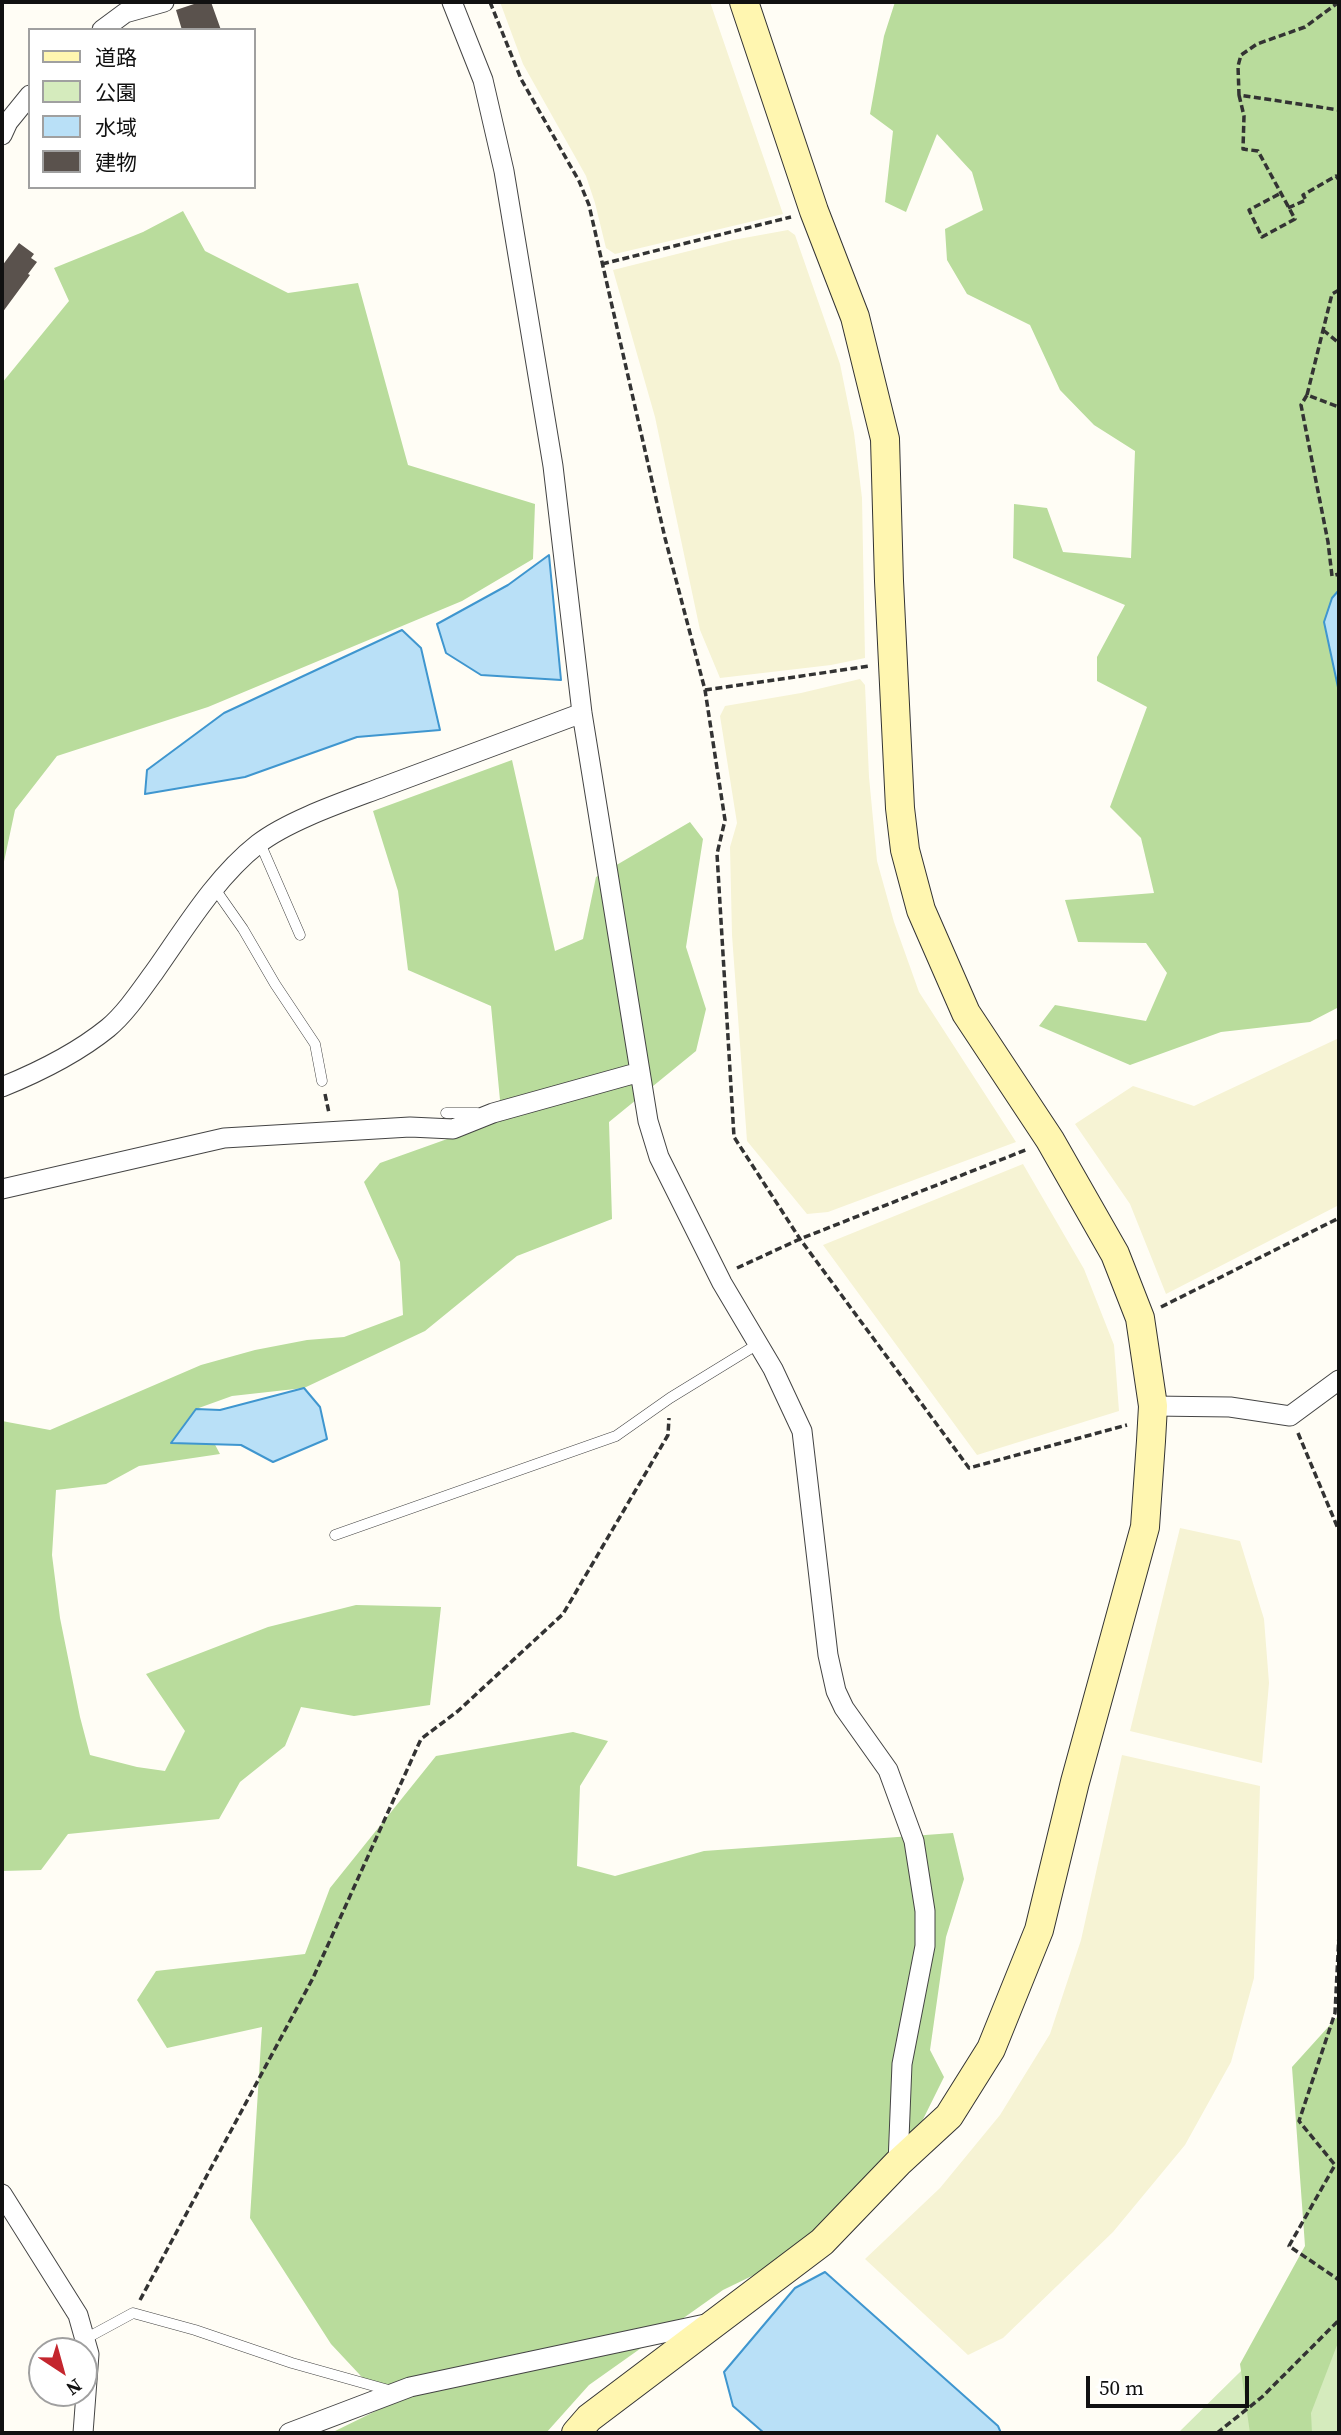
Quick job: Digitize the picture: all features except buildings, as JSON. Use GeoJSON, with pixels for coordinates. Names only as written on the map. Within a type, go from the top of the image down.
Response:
{"type":"FeatureCollection","features":[{"type":"Feature","properties":{"kind":"street"},"geometry":{"type":"LineString","coordinates":[[105,28],[125,13],[164,2]]}},
{"type":"Feature","properties":{"kind":"street"},"geometry":{"type":"LineString","coordinates":[[453,2],[482,79],[504,171],[553,466],[582,712],[648,1121],[659,1157],[722,1283],[758,1344],[802,1431],[828,1655],[836,1691],[844,1708],[887,1770],[914,1841],[925,1911],[925,1946],[902,2064],[898,2163]]}},
{"type":"Feature","properties":{"kind":"street"},"geometry":{"type":"LineString","coordinates":[[576,2433],[589,2418],[822,2242],[898,2163],[949,2116],[991,2049],[1039,1930],[1075,1782],[1145,1527],[1153,1412],[1140,1318],[1115,1254],[1050,1140],[966,1013],[921,909],[905,850],[900,808],[885,439],[855,317],[814,211],[744,2]]}},
{"type":"Feature","properties":{"kind":"street"},"geometry":{"type":"LineString","coordinates":[[2,135],[8,122],[28,97]]}},
{"type":"Feature","properties":{"kind":"street"},"geometry":{"type":"LineString","coordinates":[[2,1087],[36,1073],[70,1054],[109,1027],[140,991],[215,889],[233,867],[260,842],[304,818],[355,797],[582,712]]}},
{"type":"Feature","properties":{"kind":"street"},"geometry":{"type":"LineString","coordinates":[[2,1189],[225,1138],[410,1127],[453,1129],[493,1113],[640,1072]]}},
{"type":"Feature","properties":{"kind":"street"},"geometry":{"type":"LineString","coordinates":[[1153,1412],[1230,1407],[1290,1416],[1339,1380]]}},
{"type":"Feature","properties":{"kind":"street"},"geometry":{"type":"LineString","coordinates":[[2,2194],[78,2315],[84,2337]]}},
{"type":"Feature","properties":{"kind":"street"},"geometry":{"type":"LineString","coordinates":[[289,2433],[410,2387],[720,2321]]}},
{"type":"Feature","properties":{"kind":"street"},"geometry":{"type":"LineString","coordinates":[[83,2433],[85,2407]]}},
{"type":"Feature","properties":{"kind":"lane"},"geometry":{"type":"LineString","coordinates":[[260,842],[300,935]]}},
{"type":"Feature","properties":{"kind":"lane"},"geometry":{"type":"LineString","coordinates":[[215,889],[315,1044],[322,1082]]}},
{"type":"Feature","properties":{"kind":"lane"},"geometry":{"type":"LineString","coordinates":[[446,1113],[493,1113]]}},
{"type":"Feature","properties":{"kind":"lane"},"geometry":{"type":"LineString","coordinates":[[335,1535],[616,1436],[670,1398],[758,1344]]}},
{"type":"Feature","properties":{"kind":"lane"},"geometry":{"type":"LineString","coordinates":[[89,2337],[133,2313],[195,2330],[292,2363],[396,2392]]}},
{"type":"Feature","properties":{"kind":"path"},"geometry":{"type":"LineString","coordinates":[[490,2],[521,79],[579,181],[589,205],[665,538],[705,690],[725,820],[717,854],[734,1137],[800,1238],[970,1468],[1153,1412]]}},
{"type":"Feature","properties":{"kind":"path"},"geometry":{"type":"LineString","coordinates":[[1281,193],[1249,210],[1262,237],[1294,219],[1289,208],[1281,193],[1258,151],[1243,149],[1244,116],[1239,95],[1238,66],[1241,55],[1257,44],[1305,27],[1339,2]]}},
{"type":"Feature","properties":{"kind":"path"},"geometry":{"type":"LineString","coordinates":[[1239,95],[1339,110]]}},
{"type":"Feature","properties":{"kind":"path"},"geometry":{"type":"LineString","coordinates":[[1289,208],[1306,200],[1303,195],[1336,176],[1339,180]]}},
{"type":"Feature","properties":{"kind":"path"},"geometry":{"type":"LineString","coordinates":[[602,264],[814,211]]}},
{"type":"Feature","properties":{"kind":"path"},"geometry":{"type":"LineString","coordinates":[[1339,290],[1332,294],[1307,395],[1301,405],[1328,542],[1332,576],[1339,574]]}},
{"type":"Feature","properties":{"kind":"path"},"geometry":{"type":"LineString","coordinates":[[1323,330],[1339,343]]}},
{"type":"Feature","properties":{"kind":"path"},"geometry":{"type":"LineString","coordinates":[[1307,395],[1339,407]]}},
{"type":"Feature","properties":{"kind":"path"},"geometry":{"type":"LineString","coordinates":[[705,690],[893,663]]}},
{"type":"Feature","properties":{"kind":"path"},"geometry":{"type":"LineString","coordinates":[[322,1082],[328,1103],[330,1131]]}},
{"type":"Feature","properties":{"kind":"path"},"geometry":{"type":"LineString","coordinates":[[722,1283],[737,1268],[800,1238],[1050,1140]]}},
{"type":"Feature","properties":{"kind":"path"},"geometry":{"type":"LineString","coordinates":[[1140,1318],[1339,1218]]}},
{"type":"Feature","properties":{"kind":"path"},"geometry":{"type":"LineString","coordinates":[[133,2313],[313,1978],[421,1739],[458,1711],[564,1614],[668,1435],[670,1398]]}},
{"type":"Feature","properties":{"kind":"path"},"geometry":{"type":"LineString","coordinates":[[1290,1416],[1339,1531]]}},
{"type":"Feature","properties":{"kind":"path"},"geometry":{"type":"LineString","coordinates":[[1339,1934],[1335,2013],[1299,2121],[1335,2165],[1289,2246],[1339,2280]]}},
{"type":"Feature","properties":{"kind":"path"},"geometry":{"type":"LineString","coordinates":[[1217,2433],[1262,2397],[1339,2320]]}},
{"type":"Feature","properties":{"kind":"shaded area"},"geometry":{"type":"Polygon","coordinates":[[[500,2],[710,2],[783,214],[615,254],[606,248],[586,176],[523,64],[500,2]]]}},
{"type":"Feature","properties":{"kind":"shaded area"},"geometry":{"type":"Polygon","coordinates":[[[788,230],[795,235],[840,364],[854,433],[862,498],[865,658],[831,665],[720,678],[700,630],[655,417],[613,270],[733,240],[788,230]]]}},
{"type":"Feature","properties":{"kind":"shaded area"},"geometry":{"type":"Polygon","coordinates":[[[860,679],[865,685],[869,777],[877,861],[894,922],[919,992],[1016,1142],[828,1212],[807,1214],[747,1141],[732,935],[730,847],[737,823],[720,716],[725,706],[801,693],[860,679]]]}},
{"type":"Feature","properties":{"kind":"shaded area"},"geometry":{"type":"Polygon","coordinates":[[[1339,1038],[1339,1205],[1166,1294],[1130,1204],[1075,1124],[1133,1086],[1194,1106],[1339,1038]]]}},
{"type":"Feature","properties":{"kind":"shaded area"},"geometry":{"type":"Polygon","coordinates":[[[1023,1164],[1084,1269],[1114,1345],[1119,1411],[977,1455],[823,1245],[1023,1164]]]}},
{"type":"Feature","properties":{"kind":"shaded area"},"geometry":{"type":"Polygon","coordinates":[[[1180,1528],[1240,1541],[1264,1619],[1269,1683],[1262,1763],[1130,1731],[1180,1528]]]}},
{"type":"Feature","properties":{"kind":"shaded area"},"geometry":{"type":"Polygon","coordinates":[[[1122,1755],[1260,1786],[1254,1978],[1231,2062],[1185,2145],[1113,2232],[1003,2338],[968,2355],[865,2259],[940,2188],[1000,2115],[1050,2034],[1081,1940],[1122,1755]]]}},
{"type":"Feature","properties":{"kind":"green space"},"geometry":{"type":"Polygon","coordinates":[[[895,2],[1339,2],[1339,590],[1332,598],[1339,692],[1339,1007],[1310,1022],[1221,1032],[1130,1065],[1039,1026],[1055,1005],[1146,1021],[1167,973],[1146,943],[1078,942],[1065,900],[1154,893],[1141,838],[1110,807],[1147,707],[1097,681],[1097,657],[1125,605],[1013,558],[1014,504],[1047,508],[1063,552],[1131,558],[1135,451],[1094,425],[1060,390],[1030,325],[967,294],[947,260],[945,229],[983,210],[972,172],[937,134],[906,212],[885,202],[893,131],[870,114],[884,36],[895,2]]]}},
{"type":"Feature","properties":{"kind":"green space"},"geometry":{"type":"Polygon","coordinates":[[[183,211],[205,251],[288,293],[358,283],[408,465],[535,504],[533,559],[462,601],[208,707],[57,756],[15,810],[2,871],[2,383],[69,301],[54,268],[143,232],[183,211]]]}},
{"type":"Feature","properties":{"kind":"green space"},"geometry":{"type":"Polygon","coordinates":[[[512,760],[555,951],[583,939],[596,877],[690,822],[703,839],[686,947],[706,1009],[696,1051],[609,1122],[612,1219],[517,1256],[425,1331],[304,1388],[232,1396],[196,1409],[220,1454],[139,1466],[106,1484],[56,1490],[52,1555],[60,1618],[90,1755],[165,1771],[185,1731],[146,1674],[268,1627],[356,1605],[441,1607],[430,1705],[354,1716],[301,1707],[285,1746],[240,1782],[219,1819],[68,1834],[41,1870],[2,1871],[2,1421],[50,1430],[201,1365],[255,1350],[307,1340],[344,1337],[403,1315],[400,1262],[364,1182],[380,1163],[464,1133],[500,1100],[491,1006],[408,970],[398,891],[373,811],[512,760]]]}},
{"type":"Feature","properties":{"kind":"green space"},"geometry":{"type":"Polygon","coordinates":[[[573,1732],[608,1741],[580,1786],[577,1866],[615,1876],[704,1851],[953,1833],[964,1879],[946,1937],[930,2050],[944,2077],[887,2192],[822,2242],[723,2290],[589,2385],[546,2433],[331,2433],[388,2405],[331,2344],[250,2218],[262,2027],[167,2048],[137,2000],[156,1971],[305,1954],[330,1888],[436,1756],[573,1732]]]}},
{"type":"Feature","properties":{"kind":"green space"},"geometry":{"type":"Polygon","coordinates":[[[1339,2015],[1339,2340],[1311,2413],[1312,2433],[1250,2433],[1240,2364],[1305,2246],[1292,2067],[1339,2015]]]}},
{"type":"Feature","properties":{"kind":"green space"},"geometry":{"type":"Polygon","coordinates":[[[1339,2133],[1339,2433],[1178,2433],[1300,2313],[1339,2133]]]}},
{"type":"Feature","properties":{"kind":"water"},"geometry":{"type":"Polygon","coordinates":[[[549,555],[561,680],[481,675],[446,653],[437,624],[508,585],[549,555]]]}},
{"type":"Feature","properties":{"kind":"water"},"geometry":{"type":"Polygon","coordinates":[[[1339,590],[1339,692],[1324,622],[1332,598],[1339,590]]]}},
{"type":"Feature","properties":{"kind":"water"},"geometry":{"type":"Polygon","coordinates":[[[402,630],[421,648],[440,730],[357,737],[245,777],[145,794],[147,770],[224,713],[402,630]]]}},
{"type":"Feature","properties":{"kind":"water"},"geometry":{"type":"Polygon","coordinates":[[[304,1388],[320,1407],[327,1439],[273,1462],[241,1445],[171,1443],[196,1409],[220,1410],[304,1388]]]}},
{"type":"Feature","properties":{"kind":"water"},"geometry":{"type":"Polygon","coordinates":[[[825,2272],[998,2426],[1001,2433],[764,2433],[733,2406],[724,2372],[795,2288],[825,2272]]]}}]}
